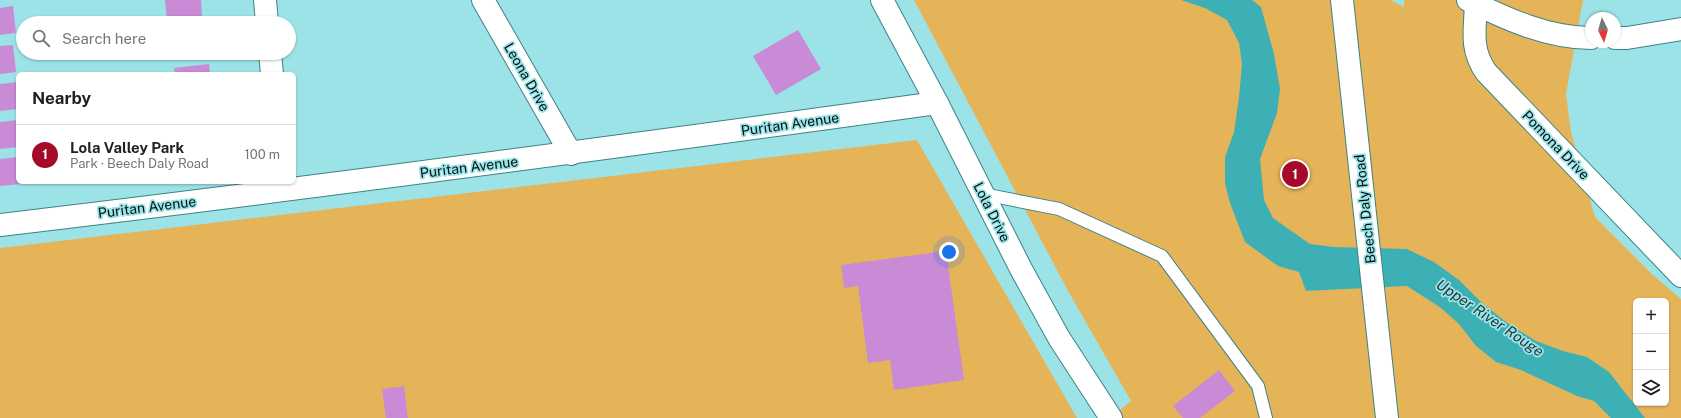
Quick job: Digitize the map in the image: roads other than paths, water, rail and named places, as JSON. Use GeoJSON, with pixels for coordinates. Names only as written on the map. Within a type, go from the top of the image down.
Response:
{"type":"FeatureCollection","features":[{"type":"Feature","properties":{"kind":"street"},"geometry":{"type":"LineString","coordinates":[[265,0],[266,16]]}},
{"type":"Feature","properties":{"kind":"street","name":"Leona Drive"},"geometry":{"type":"LineString","coordinates":[[483,0],[570,154]]}},
{"type":"Feature","properties":{"kind":"street","name":"Lola Drive"},"geometry":{"type":"LineString","coordinates":[[882,0],[937,103],[1021,269],[1059,338],[1111,418]]}},
{"type":"Feature","properties":{"kind":"street","name":"Beech Daly Road"},"geometry":{"type":"LineString","coordinates":[[1342,0],[1387,418]]}},
{"type":"Feature","properties":{"kind":"street"},"geometry":{"type":"LineString","coordinates":[[1472,2],[1532,27],[1557,34],[1585,37]]}},
{"type":"Feature","properties":{"kind":"street","name":"Pomona Drive"},"geometry":{"type":"LineString","coordinates":[[1472,2],[1475,50],[1478,61],[1486,72],[1681,276]]}},
{"type":"Feature","properties":{"kind":"street"},"geometry":{"type":"LineString","coordinates":[[1621,38],[1681,29]]}},
{"type":"Feature","properties":{"kind":"street"},"geometry":{"type":"LineString","coordinates":[[271,60],[272,72]]}},
{"type":"Feature","properties":{"kind":"street","name":"Puritan Avenue"},"geometry":{"type":"LineString","coordinates":[[0,225],[284,187],[337,183],[570,154],[937,103]]}},
{"type":"Feature","properties":{"kind":"lane"},"geometry":{"type":"LineString","coordinates":[[983,194],[1059,209],[1162,256],[1258,386],[1266,418]]}},
{"type":"Feature","properties":{"kind":"water","name":"Upper River Rouge"},"geometry":{"type":"Polygon","coordinates":[[[1181,0],[1252,0],[1261,7],[1274,54],[1280,89],[1277,113],[1260,159],[1264,200],[1273,218],[1310,244],[1334,247],[1407,249],[1434,262],[1459,280],[1481,302],[1506,322],[1536,341],[1563,351],[1587,357],[1609,372],[1633,403],[1633,406],[1636,406],[1645,418],[1611,418],[1594,401],[1577,396],[1521,370],[1496,362],[1476,346],[1459,324],[1441,308],[1407,286],[1306,291],[1299,272],[1278,266],[1245,242],[1230,203],[1225,183],[1225,157],[1234,132],[1239,97],[1242,64],[1239,43],[1227,20],[1205,8],[1181,0]]]}},
{"type":"Feature","properties":{"kind":"place","name":"Lola Valley Park"},"geometry":{"type":"Point","coordinates":[1295,174]}}]}
